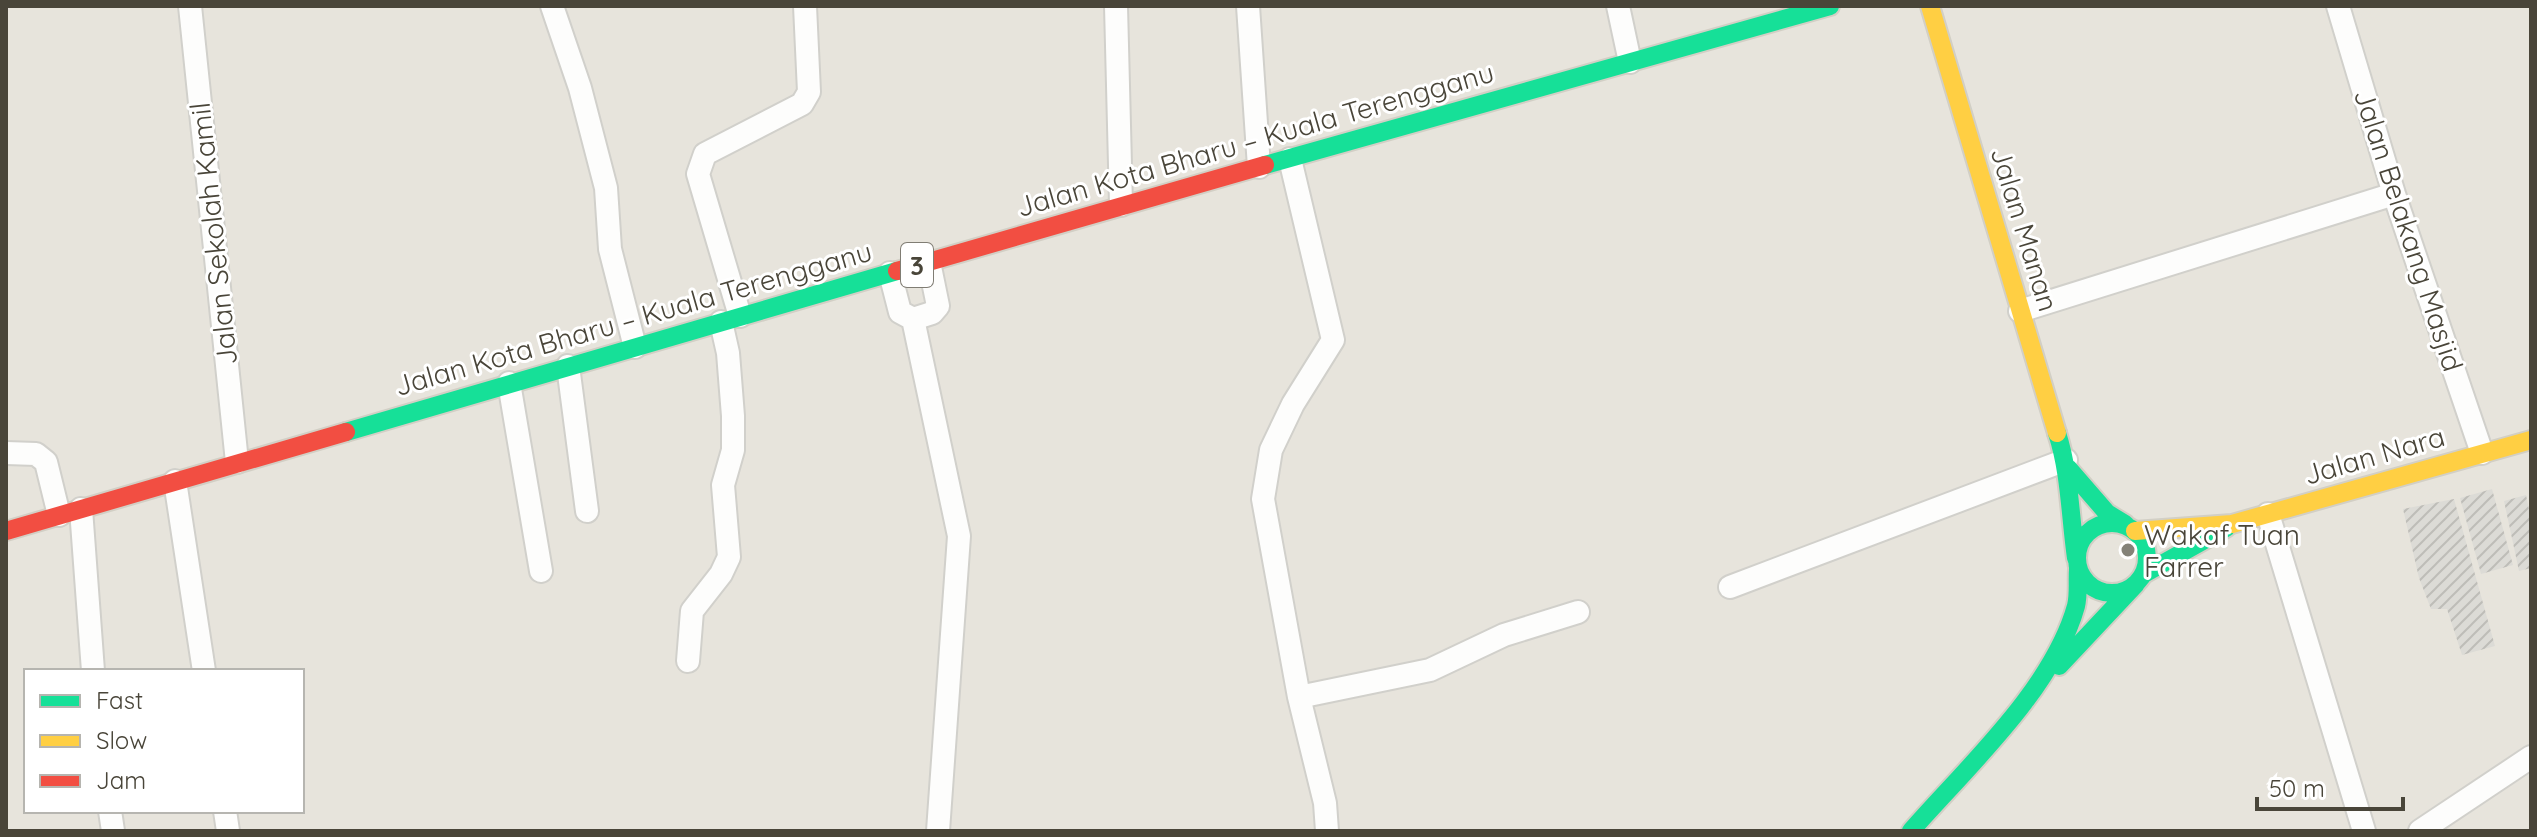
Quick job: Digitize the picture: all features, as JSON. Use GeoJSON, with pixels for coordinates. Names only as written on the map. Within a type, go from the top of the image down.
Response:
{"type":"FeatureCollection","features":[{"type":"Feature","properties":{"kind":"main road","name":"Jalan Kota Bharu – Kuala Terengganu"},"geometry":{"type":"LineString","coordinates":[[6,531],[1121,205],[1830,6]]}},
{"type":"Feature","properties":{"kind":"main road","name":"Jalan Manan"},"geometry":{"type":"LineString","coordinates":[[1930,6],[2067,464],[2067,498],[2077,563]]}},
{"type":"Feature","properties":{"kind":"main road","name":"Jalan Nara"},"geometry":{"type":"LineString","coordinates":[[2130,528],[2232,524],[2531,440]]}},
{"type":"Feature","properties":{"kind":"main road","name":"Jalan Manan"},"geometry":{"type":"LineString","coordinates":[[2067,464],[2107,513],[2130,528]]}},
{"type":"Feature","properties":{"kind":"main road"},"geometry":{"type":"LineString","coordinates":[[1911,831],[2035,685],[2060,644],[2076,605],[2078,546],[2092,528],[2102,523],[2130,528],[2147,550],[2140,579],[2058,668],[2035,685]]}},
{"type":"Feature","properties":{"kind":"main road","name":"Jalan Nara"},"geometry":{"type":"LineString","coordinates":[[2140,579],[2232,524]]}},
{"type":"Feature","properties":{"kind":"main road"},"geometry":{"type":"LineString","coordinates":[[2077,563],[2091,587],[2102,592],[2126,590],[2140,579]]}},
{"type":"Feature","properties":{"kind":"street","name":"Jalan Sekolah Kamil"},"geometry":{"type":"LineString","coordinates":[[190,6],[237,462]]}},
{"type":"Feature","properties":{"kind":"street"},"geometry":{"type":"LineString","coordinates":[[552,6],[580,88],[606,188],[610,249],[635,347]]}},
{"type":"Feature","properties":{"kind":"street"},"geometry":{"type":"LineString","coordinates":[[688,661],[692,611],[721,574],[729,557],[723,485],[733,450],[728,353],[731,319],[698,174],[705,154],[802,104],[809,92],[805,6]]}},
{"type":"Feature","properties":{"kind":"street"},"geometry":{"type":"LineString","coordinates":[[1116,6],[1121,205]]}},
{"type":"Feature","properties":{"kind":"street"},"geometry":{"type":"LineString","coordinates":[[1248,6],[1259,167]]}},
{"type":"Feature","properties":{"kind":"street"},"geometry":{"type":"LineString","coordinates":[[1618,6],[1630,62]]}},
{"type":"Feature","properties":{"kind":"street","name":"Jalan Belakang Masjid"},"geometry":{"type":"LineString","coordinates":[[2338,6],[2394,194],[2482,453]]}},
{"type":"Feature","properties":{"kind":"street"},"geometry":{"type":"LineString","coordinates":[[1290,159],[1333,340],[1293,404],[1271,450],[1264,476],[1263,499],[1299,697],[1325,803],[1327,831]]}},
{"type":"Feature","properties":{"kind":"street"},"geometry":{"type":"LineString","coordinates":[[2020,311],[2394,194]]}},
{"type":"Feature","properties":{"kind":"street"},"geometry":{"type":"LineString","coordinates":[[890,273],[900,312],[913,319],[932,313],[938,306],[929,262]]}},
{"type":"Feature","properties":{"kind":"street"},"geometry":{"type":"LineString","coordinates":[[913,319],[959,536],[938,831]]}},
{"type":"Feature","properties":{"kind":"street"},"geometry":{"type":"LineString","coordinates":[[568,366],[587,511]]}},
{"type":"Feature","properties":{"kind":"street"},"geometry":{"type":"LineString","coordinates":[[509,383],[541,571]]}},
{"type":"Feature","properties":{"kind":"street"},"geometry":{"type":"LineString","coordinates":[[6,453],[36,454],[46,462],[59,515]]}},
{"type":"Feature","properties":{"kind":"street"},"geometry":{"type":"LineString","coordinates":[[1730,587],[2067,464]]}},
{"type":"Feature","properties":{"kind":"street"},"geometry":{"type":"LineString","coordinates":[[175,481],[204,669]]}},
{"type":"Feature","properties":{"kind":"street"},"geometry":{"type":"LineString","coordinates":[[81,509],[93,669]]}},
{"type":"Feature","properties":{"kind":"street"},"geometry":{"type":"LineString","coordinates":[[2268,514],[2364,831]]}},
{"type":"Feature","properties":{"kind":"street"},"geometry":{"type":"LineString","coordinates":[[1299,697],[1430,670],[1504,635],[1578,612]]}},
{"type":"Feature","properties":{"kind":"street"},"geometry":{"type":"LineString","coordinates":[[2420,831],[2531,757]]}},
{"type":"Feature","properties":{"kind":"shaded area"},"geometry":{"type":"Polygon","coordinates":[[[6,6],[2531,6],[2531,831],[6,831],[6,6]]]}},
{"type":"Feature","properties":{"kind":"building"},"geometry":{"type":"Polygon","coordinates":[[[2492,489],[2513,565],[2481,574],[2460,498],[2492,489]]]}},
{"type":"Feature","properties":{"kind":"building"},"geometry":{"type":"Polygon","coordinates":[[[2526,495],[2531,519],[2531,568],[2519,571],[2504,501],[2526,495]]]}},
{"type":"Feature","properties":{"kind":"building"},"geometry":{"type":"Polygon","coordinates":[[[2454,499],[2495,646],[2462,655],[2447,609],[2431,609],[2419,578],[2403,509],[2454,499]]]}},
{"type":"Feature","properties":{"kind":"traffic: fast"},"geometry":{"type":"LineString","coordinates":[[1265,165],[1830,6]]}},
{"type":"Feature","properties":{"kind":"traffic: fast"},"geometry":{"type":"LineString","coordinates":[[346,432],[897,271]]}},
{"type":"Feature","properties":{"kind":"traffic: fast"},"geometry":{"type":"LineString","coordinates":[[2057,433],[2067,479],[2076,558]]}},
{"type":"Feature","properties":{"kind":"traffic: fast"},"geometry":{"type":"LineString","coordinates":[[2068,468],[2107,513],[2125,524]]}},
{"type":"Feature","properties":{"kind":"traffic: fast"},"geometry":{"type":"LineString","coordinates":[[2119,523],[2141,538],[2147,558],[2145,572],[2137,583],[2126,591],[2105,593],[2087,583],[2079,572],[2077,551],[2087,533],[2098,525],[2119,523]]}},
{"type":"Feature","properties":{"kind":"traffic: fast"},"geometry":{"type":"LineString","coordinates":[[2144,574],[2226,528]]}},
{"type":"Feature","properties":{"kind":"traffic: fast"},"geometry":{"type":"LineString","coordinates":[[1911,831],[2006,726],[2048,667],[2065,637],[2076,606],[2078,569]]}},
{"type":"Feature","properties":{"kind":"traffic: fast"},"geometry":{"type":"LineString","coordinates":[[2059,666],[2136,584]]}},
{"type":"Feature","properties":{"kind":"traffic: slow"},"geometry":{"type":"LineString","coordinates":[[1930,6],[2057,433]]}},
{"type":"Feature","properties":{"kind":"traffic: slow"},"geometry":{"type":"LineString","coordinates":[[2135,531],[2232,524],[2531,440]]}},
{"type":"Feature","properties":{"kind":"traffic: jam"},"geometry":{"type":"LineString","coordinates":[[897,271],[1265,165]]}},
{"type":"Feature","properties":{"kind":"traffic: jam"},"geometry":{"type":"LineString","coordinates":[[6,531],[346,432]]}},
{"type":"Feature","properties":{"kind":"place","name":"Wakaf Tuan Farrer"},"geometry":{"type":"Point","coordinates":[2128,550]}}]}
